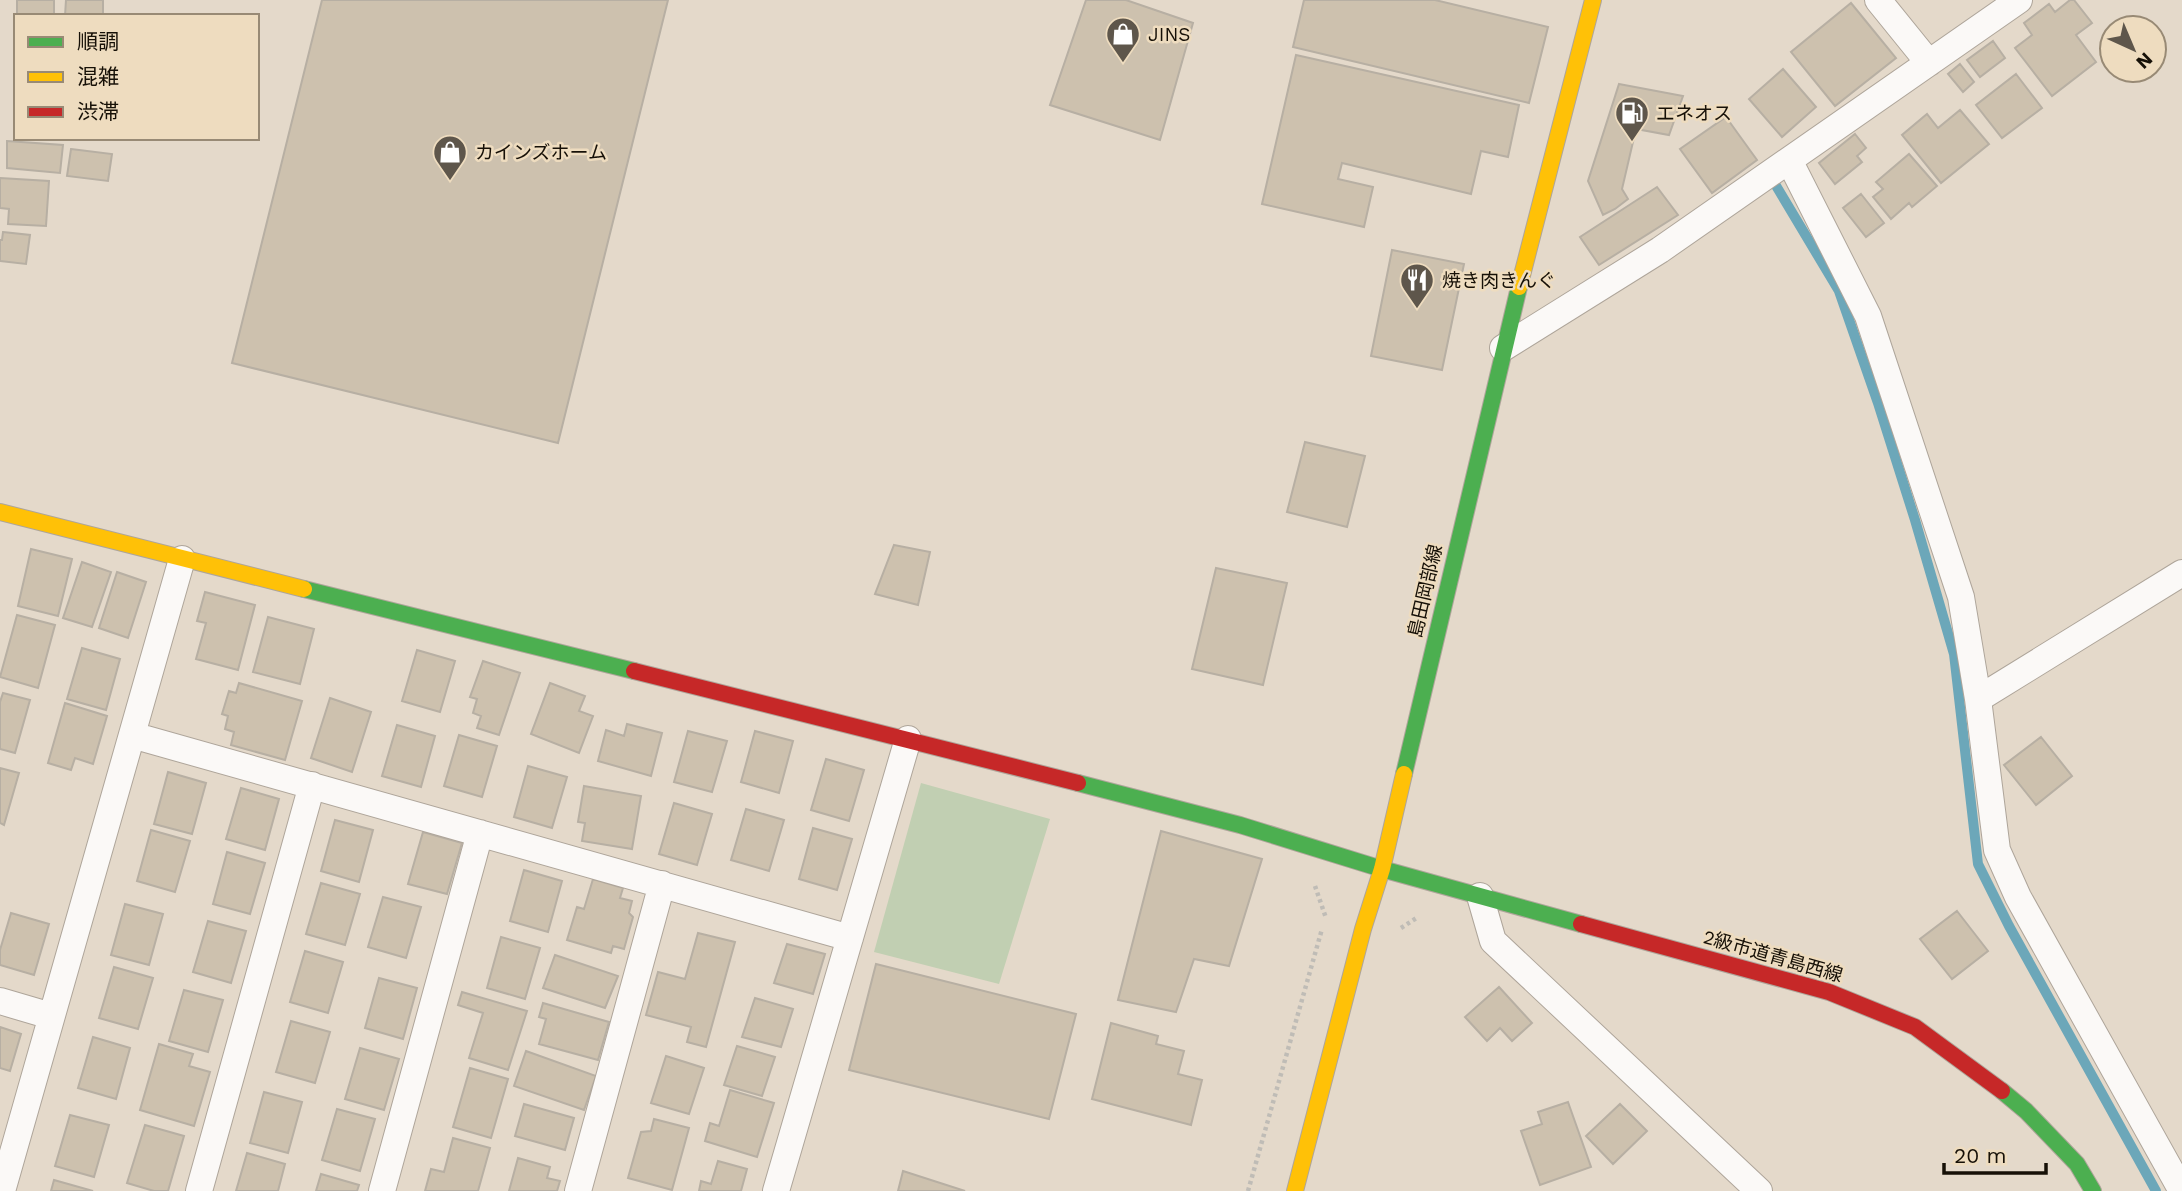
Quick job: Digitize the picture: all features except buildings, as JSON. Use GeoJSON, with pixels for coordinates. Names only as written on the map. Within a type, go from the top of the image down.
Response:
{"type":"FeatureCollection","features":[{"type":"Feature","properties":{"kind":"street","name":"島田岡部線"},"geometry":{"type":"LineString","coordinates":[[1295,1191],[1363,929],[1382,869],[1503,348],[1593,0]]}},
{"type":"Feature","properties":{"kind":"street"},"geometry":{"type":"LineString","coordinates":[[1878,0],[1929,63]]}},
{"type":"Feature","properties":{"kind":"street"},"geometry":{"type":"LineString","coordinates":[[1503,348],[1660,250],[2019,0]]}},
{"type":"Feature","properties":{"kind":"street"},"geometry":{"type":"LineString","coordinates":[[1789,160],[1868,316],[1961,597],[1978,699],[1997,850],[2018,897],[2182,1191]]}},
{"type":"Feature","properties":{"kind":"street","name":"2級市道青島西線"},"geometry":{"type":"LineString","coordinates":[[1,517],[182,559],[908,739],[1240,825],[1382,869],[1829,992],[1916,1027],[1977,1071],[2026,1111],[2077,1164],[2093,1191]]}},
{"type":"Feature","properties":{"kind":"street"},"geometry":{"type":"LineString","coordinates":[[2,1191],[182,559]]}},
{"type":"Feature","properties":{"kind":"street"},"geometry":{"type":"LineString","coordinates":[[1978,699],[2182,573]]}},
{"type":"Feature","properties":{"kind":"street"},"geometry":{"type":"LineString","coordinates":[[132,735],[850,938]]}},
{"type":"Feature","properties":{"kind":"street"},"geometry":{"type":"LineString","coordinates":[[776,1191],[908,739]]}},
{"type":"Feature","properties":{"kind":"street"},"geometry":{"type":"LineString","coordinates":[[199,1191],[312,785]]}},
{"type":"Feature","properties":{"kind":"street"},"geometry":{"type":"LineString","coordinates":[[382,1191],[480,833]]}},
{"type":"Feature","properties":{"kind":"street"},"geometry":{"type":"LineString","coordinates":[[578,1191],[662,884]]}},
{"type":"Feature","properties":{"kind":"street"},"geometry":{"type":"LineString","coordinates":[[1480,896],[1493,940],[1759,1191]]}},
{"type":"Feature","properties":{"kind":"street"},"geometry":{"type":"LineString","coordinates":[[0,1001],[51,1016]]}},
{"type":"Feature","properties":{"kind":"path"},"geometry":{"type":"LineString","coordinates":[[1248,1191],[1326,915],[1313,881]]}},
{"type":"Feature","properties":{"kind":"green space"},"geometry":{"type":"Polygon","coordinates":[[[921,783],[1050,819],[999,984],[874,952],[921,783]]]}},
{"type":"Feature","properties":{"kind":"waterway"},"geometry":{"type":"LineString","coordinates":[[1775,184],[1839,291],[1915,520],[1954,654],[1978,864],[2009,926],[2156,1191]]}},
{"type":"Feature","properties":{"kind":"traffic: fast"},"geometry":{"type":"LineString","coordinates":[[1404,774],[1519,287]]}},
{"type":"Feature","properties":{"kind":"traffic: fast"},"geometry":{"type":"LineString","coordinates":[[304,589],[634,671]]}},
{"type":"Feature","properties":{"kind":"traffic: fast"},"geometry":{"type":"LineString","coordinates":[[1078,783],[1240,825],[1382,869],[1581,924]]}},
{"type":"Feature","properties":{"kind":"traffic: fast"},"geometry":{"type":"LineString","coordinates":[[2002,1091],[2026,1111],[2077,1164],[2093,1191]]}},
{"type":"Feature","properties":{"kind":"traffic: slow"},"geometry":{"type":"LineString","coordinates":[[1519,287],[1593,0]]}},
{"type":"Feature","properties":{"kind":"traffic: slow"},"geometry":{"type":"LineString","coordinates":[[0,512],[304,589]]}},
{"type":"Feature","properties":{"kind":"traffic: slow"},"geometry":{"type":"LineString","coordinates":[[1295,1191],[1363,929],[1382,869],[1404,774]]}},
{"type":"Feature","properties":{"kind":"traffic: jam"},"geometry":{"type":"LineString","coordinates":[[634,671],[1078,783]]}},
{"type":"Feature","properties":{"kind":"traffic: jam"},"geometry":{"type":"LineString","coordinates":[[1581,924],[1829,992],[1915,1027],[2002,1091]]}},
{"type":"Feature","properties":{"kind":"place","name":"JINS"},"geometry":{"type":"Point","coordinates":[1123,64]}},
{"type":"Feature","properties":{"kind":"place","name":"エネオス"},"geometry":{"type":"Point","coordinates":[1632,143]}},
{"type":"Feature","properties":{"kind":"place","name":"カインズホーム"},"geometry":{"type":"Point","coordinates":[450,182]}},
{"type":"Feature","properties":{"kind":"place","name":"焼き肉きんぐ"},"geometry":{"type":"Point","coordinates":[1417,310]}}]}
